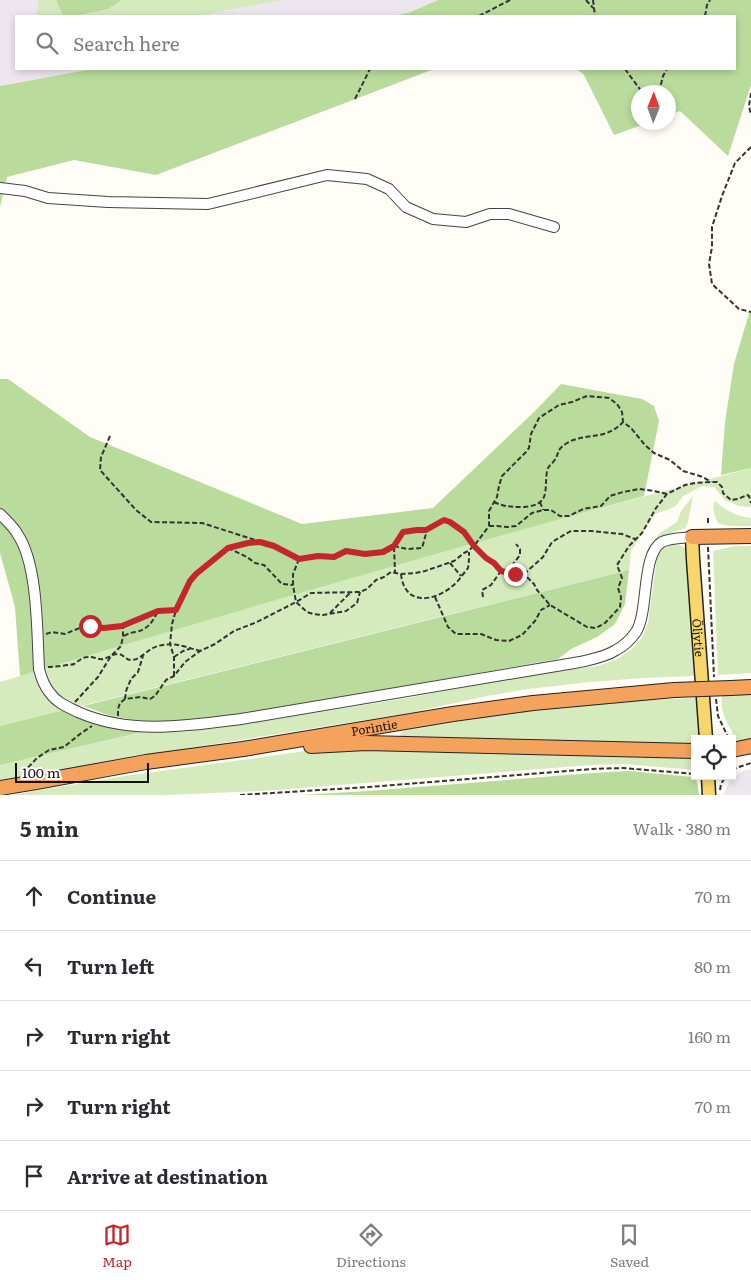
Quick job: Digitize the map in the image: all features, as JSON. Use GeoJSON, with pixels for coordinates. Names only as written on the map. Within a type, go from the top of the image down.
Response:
{"type":"FeatureCollection","features":[{"type":"Feature","properties":{"kind":"highway"},"geometry":{"type":"LineString","coordinates":[[692,537],[751,536]]}},
{"type":"Feature","properties":{"kind":"highway","name":"Porintie"},"geometry":{"type":"LineString","coordinates":[[0,788],[146,762],[533,702],[674,690],[751,687]]}},
{"type":"Feature","properties":{"kind":"highway"},"geometry":{"type":"LineString","coordinates":[[243,748],[271,751],[366,743],[691,751]]}},
{"type":"Feature","properties":{"kind":"highway"},"geometry":{"type":"LineString","coordinates":[[736,749],[751,746]]}},
{"type":"Feature","properties":{"kind":"main road","name":"Öljytie"},"geometry":{"type":"LineString","coordinates":[[692,537],[706,735]]}},
{"type":"Feature","properties":{"kind":"main road"},"geometry":{"type":"LineString","coordinates":[[708,780],[709,795]]}},
{"type":"Feature","properties":{"kind":"lane"},"geometry":{"type":"LineString","coordinates":[[0,188],[56,198],[108,202],[208,204],[327,175],[367,179],[389,189],[406,207],[433,219],[466,222],[490,214],[509,214],[554,227]]}},
{"type":"Feature","properties":{"kind":"lane"},"geometry":{"type":"LineString","coordinates":[[0,514],[18,534],[25,548],[33,581],[39,669],[42,680],[50,694],[69,708],[100,720],[131,726],[160,727],[200,725],[241,719],[580,662],[600,657],[615,651],[637,631],[641,618],[650,559],[654,550],[662,542],[692,537]]}},
{"type":"Feature","properties":{"kind":"path"},"geometry":{"type":"LineString","coordinates":[[481,15],[510,0]]}},
{"type":"Feature","properties":{"kind":"path"},"geometry":{"type":"LineString","coordinates":[[586,0],[593,8]]}},
{"type":"Feature","properties":{"kind":"path"},"geometry":{"type":"LineString","coordinates":[[593,0],[595,15]]}},
{"type":"Feature","properties":{"kind":"path"},"geometry":{"type":"LineString","coordinates":[[705,15],[710,0]]}},
{"type":"Feature","properties":{"kind":"path"},"geometry":{"type":"LineString","coordinates":[[355,99],[370,70]]}},
{"type":"Feature","properties":{"kind":"path"},"geometry":{"type":"LineString","coordinates":[[625,70],[637,85]]}},
{"type":"Feature","properties":{"kind":"path"},"geometry":{"type":"LineString","coordinates":[[661,85],[666,70]]}},
{"type":"Feature","properties":{"kind":"path"},"geometry":{"type":"LineString","coordinates":[[751,93],[749,106],[751,115]]}},
{"type":"Feature","properties":{"kind":"path"},"geometry":{"type":"LineString","coordinates":[[751,147],[735,163],[722,196],[712,228],[712,247],[709,264],[712,284],[739,309],[751,312]]}},
{"type":"Feature","properties":{"kind":"path"},"geometry":{"type":"LineString","coordinates":[[119,724],[118,709],[120,703],[125,699],[155,696],[166,680],[174,676],[185,662],[200,651],[234,631],[257,622],[311,593],[360,592],[391,572],[401,574],[415,573],[457,560],[474,546],[489,526],[489,511],[498,497],[502,476],[526,452],[531,434],[539,418],[559,405],[587,396],[609,398],[622,412],[623,422],[654,453],[670,460],[683,471],[703,477],[711,482]]}},
{"type":"Feature","properties":{"kind":"path"},"geometry":{"type":"LineString","coordinates":[[494,502],[502,506],[516,507],[532,506],[540,502],[546,493],[548,469],[555,460],[558,450],[576,438],[602,435],[619,427],[623,422]]}},
{"type":"Feature","properties":{"kind":"path"},"geometry":{"type":"LineString","coordinates":[[110,436],[101,457],[100,470],[136,510],[151,522],[202,523],[274,546],[299,559],[318,556],[334,557],[346,551],[365,554],[383,552],[394,546],[403,532],[426,530],[444,520],[464,532],[474,546],[501,571],[524,574],[550,605],[541,610],[535,621],[522,635],[509,641],[496,640],[481,634],[456,634],[448,627],[435,597]]}},
{"type":"Feature","properties":{"kind":"path"},"geometry":{"type":"LineString","coordinates":[[489,526],[516,526],[532,513],[543,510],[552,510],[560,516],[569,516],[583,509],[601,506],[610,496],[639,489],[667,494]]}},
{"type":"Feature","properties":{"kind":"path"},"geometry":{"type":"LineString","coordinates":[[540,502],[543,510]]}},
{"type":"Feature","properties":{"kind":"path"},"geometry":{"type":"LineString","coordinates":[[708,518],[714,678]]}},
{"type":"Feature","properties":{"kind":"path"},"geometry":{"type":"LineString","coordinates":[[394,546],[407,549],[422,548],[426,530]]}},
{"type":"Feature","properties":{"kind":"path"},"geometry":{"type":"LineString","coordinates":[[524,574],[543,557],[552,542],[570,532],[592,531],[622,534],[636,540]]}},
{"type":"Feature","properties":{"kind":"path"},"geometry":{"type":"LineString","coordinates":[[174,676],[174,656],[170,644],[172,624],[176,610],[190,581],[228,548],[260,542]]}},
{"type":"Feature","properties":{"kind":"path"},"geometry":{"type":"LineString","coordinates":[[507,572],[520,555],[520,549],[516,544]]}},
{"type":"Feature","properties":{"kind":"path"},"geometry":{"type":"LineString","coordinates":[[394,546],[395,572]]}},
{"type":"Feature","properties":{"kind":"path"},"geometry":{"type":"LineString","coordinates":[[228,548],[255,563],[264,565],[282,584],[293,584]]}},
{"type":"Feature","properties":{"kind":"path"},"geometry":{"type":"LineString","coordinates":[[401,574],[405,590],[414,598],[425,599],[435,597],[456,584],[462,577],[467,570],[468,551]]}},
{"type":"Feature","properties":{"kind":"path"},"geometry":{"type":"LineString","coordinates":[[299,559],[293,574],[293,584],[296,602],[307,612],[323,615],[346,612],[357,603],[360,592]]}},
{"type":"Feature","properties":{"kind":"path"},"geometry":{"type":"LineString","coordinates":[[450,563],[462,577]]}},
{"type":"Feature","properties":{"kind":"path"},"geometry":{"type":"LineString","coordinates":[[483,597],[482,590],[491,585],[501,571]]}},
{"type":"Feature","properties":{"kind":"path"},"geometry":{"type":"LineString","coordinates":[[330,613],[351,592]]}},
{"type":"Feature","properties":{"kind":"path"},"geometry":{"type":"LineString","coordinates":[[37,636],[52,632],[65,634],[90,626],[104,628],[122,626],[158,611],[176,610]]}},
{"type":"Feature","properties":{"kind":"path"},"geometry":{"type":"LineString","coordinates":[[124,636],[151,624],[158,611]]}},
{"type":"Feature","properties":{"kind":"path"},"geometry":{"type":"LineString","coordinates":[[69,708],[98,677],[111,656],[121,646],[124,636],[122,626]]}},
{"type":"Feature","properties":{"kind":"path"},"geometry":{"type":"LineString","coordinates":[[39,669],[45,666],[53,668],[74,664],[89,656],[102,659],[117,654],[132,660],[143,656],[152,649],[170,644],[183,645],[200,651]]}},
{"type":"Feature","properties":{"kind":"path"},"geometry":{"type":"LineString","coordinates":[[174,656],[192,648]]}},
{"type":"Feature","properties":{"kind":"path"},"geometry":{"type":"LineString","coordinates":[[125,699],[126,690],[131,678],[138,672],[143,656]]}},
{"type":"Feature","properties":{"kind":"path"},"geometry":{"type":"LineString","coordinates":[[715,694],[718,716],[728,735]]}},
{"type":"Feature","properties":{"kind":"path"},"geometry":{"type":"LineString","coordinates":[[22,775],[37,758],[49,750],[64,747],[100,720]]}},
{"type":"Feature","properties":{"kind":"path"},"geometry":{"type":"LineString","coordinates":[[736,768],[751,764]]}},
{"type":"Feature","properties":{"kind":"path"},"geometry":{"type":"LineString","coordinates":[[240,795],[369,787],[592,768],[623,768],[691,774]]}},
{"type":"Feature","properties":{"kind":"path"},"geometry":{"type":"LineString","coordinates":[[719,795],[724,780]]}},
{"type":"Feature","properties":{"kind":"shaded area"},"geometry":{"type":"Polygon","coordinates":[[[0,0],[56,0],[63,15],[15,15],[15,70],[87,70],[0,86],[0,0]]]}},
{"type":"Feature","properties":{"kind":"shaded area"},"geometry":{"type":"Polygon","coordinates":[[[122,0],[438,0],[408,13],[397,15],[78,15],[122,0]]]}},
{"type":"Feature","properties":{"kind":"shaded area"},"geometry":{"type":"Polygon","coordinates":[[[751,769],[751,795],[723,795],[730,780],[736,780],[736,776],[751,769]]]}},
{"type":"Feature","properties":{"kind":"green space"},"geometry":{"type":"Polygon","coordinates":[[[39,0],[56,0],[63,15],[36,15],[39,0]]]}},
{"type":"Feature","properties":{"kind":"green space"},"geometry":{"type":"Polygon","coordinates":[[[56,0],[122,0],[108,9],[80,15],[63,15],[56,0]]]}},
{"type":"Feature","properties":{"kind":"green space"},"geometry":{"type":"Polygon","coordinates":[[[122,0],[280,0],[203,15],[80,15],[108,9],[122,0]]]}},
{"type":"Feature","properties":{"kind":"green space"},"geometry":{"type":"Polygon","coordinates":[[[438,0],[751,0],[751,85],[728,156],[680,111],[676,112],[676,85],[631,85],[631,129],[614,135],[584,75],[578,70],[736,70],[736,15],[397,15],[408,13],[438,0]]]}},
{"type":"Feature","properties":{"kind":"green space"},"geometry":{"type":"Polygon","coordinates":[[[87,70],[431,70],[156,175],[74,160],[7,177],[0,207],[0,86],[87,70]]]}},
{"type":"Feature","properties":{"kind":"green space"},"geometry":{"type":"Polygon","coordinates":[[[750,310],[751,468],[721,475],[725,422],[734,364],[750,310]]]}},
{"type":"Feature","properties":{"kind":"green space"},"geometry":{"type":"Polygon","coordinates":[[[0,379],[8,379],[90,437],[302,524],[433,508],[561,384],[642,399],[654,406],[659,421],[644,496],[331,584],[20,676],[15,607],[0,553],[0,379]]]}},
{"type":"Feature","properties":{"kind":"green space"},"geometry":{"type":"Polygon","coordinates":[[[751,468],[751,507],[739,506],[725,500],[714,487],[702,486],[683,496],[675,507],[655,514],[631,551],[629,570],[0,726],[0,682],[492,537],[751,468]]]}},
{"type":"Feature","properties":{"kind":"green space"},"geometry":{"type":"Polygon","coordinates":[[[693,496],[685,528],[660,537],[652,543],[660,533],[677,522],[681,511],[693,496]]]}},
{"type":"Feature","properties":{"kind":"green space"},"geometry":{"type":"Polygon","coordinates":[[[715,501],[732,513],[751,518],[751,526],[728,526],[718,523],[713,509],[715,501]]]}},
{"type":"Feature","properties":{"kind":"green space"},"geometry":{"type":"Polygon","coordinates":[[[675,544],[686,549],[694,676],[590,682],[528,689],[409,713],[0,780],[0,765],[142,732],[183,732],[225,727],[407,698],[519,677],[597,666],[618,659],[633,648],[642,638],[648,623],[657,557],[664,548],[675,544]]]}},
{"type":"Feature","properties":{"kind":"green space"},"geometry":{"type":"Polygon","coordinates":[[[735,546],[751,546],[751,673],[718,675],[713,551],[735,546]]]}},
{"type":"Feature","properties":{"kind":"green space"},"geometry":{"type":"Polygon","coordinates":[[[629,570],[625,604],[615,624],[597,637],[571,649],[558,659],[221,718],[163,721],[133,720],[105,714],[83,706],[629,570]]]}},
{"type":"Feature","properties":{"kind":"green space"},"geometry":{"type":"Polygon","coordinates":[[[751,694],[751,740],[737,742],[736,735],[727,723],[724,714],[722,695],[751,694]]]}},
{"type":"Feature","properties":{"kind":"green space"},"geometry":{"type":"Polygon","coordinates":[[[697,698],[699,735],[691,735],[691,745],[689,746],[402,737],[400,735],[403,731],[521,711],[606,701],[697,698]]]}},
{"type":"Feature","properties":{"kind":"green space"},"geometry":{"type":"Polygon","coordinates":[[[64,710],[91,722],[111,728],[142,732],[0,765],[0,726],[64,710]]]}},
{"type":"Feature","properties":{"kind":"green space"},"geometry":{"type":"Polygon","coordinates":[[[341,747],[681,756],[691,759],[691,770],[624,764],[592,765],[262,791],[164,795],[11,795],[118,777],[341,747]]]}},
{"type":"Feature","properties":{"kind":"green space"},"geometry":{"type":"Polygon","coordinates":[[[629,771],[691,777],[691,780],[697,781],[699,795],[300,795],[368,791],[629,771]]]}},
{"type":"Feature","properties":{"kind":"route"},"geometry":{"type":"LineString","coordinates":[[90,626],[104,628],[122,626],[158,611],[176,610],[190,581],[196,574],[228,548],[248,543],[260,542],[274,546],[299,559],[318,556],[334,557],[346,551],[365,554],[383,552],[394,546],[403,532],[426,530],[444,520],[464,532],[474,546],[501,571],[515,574]]}}]}
